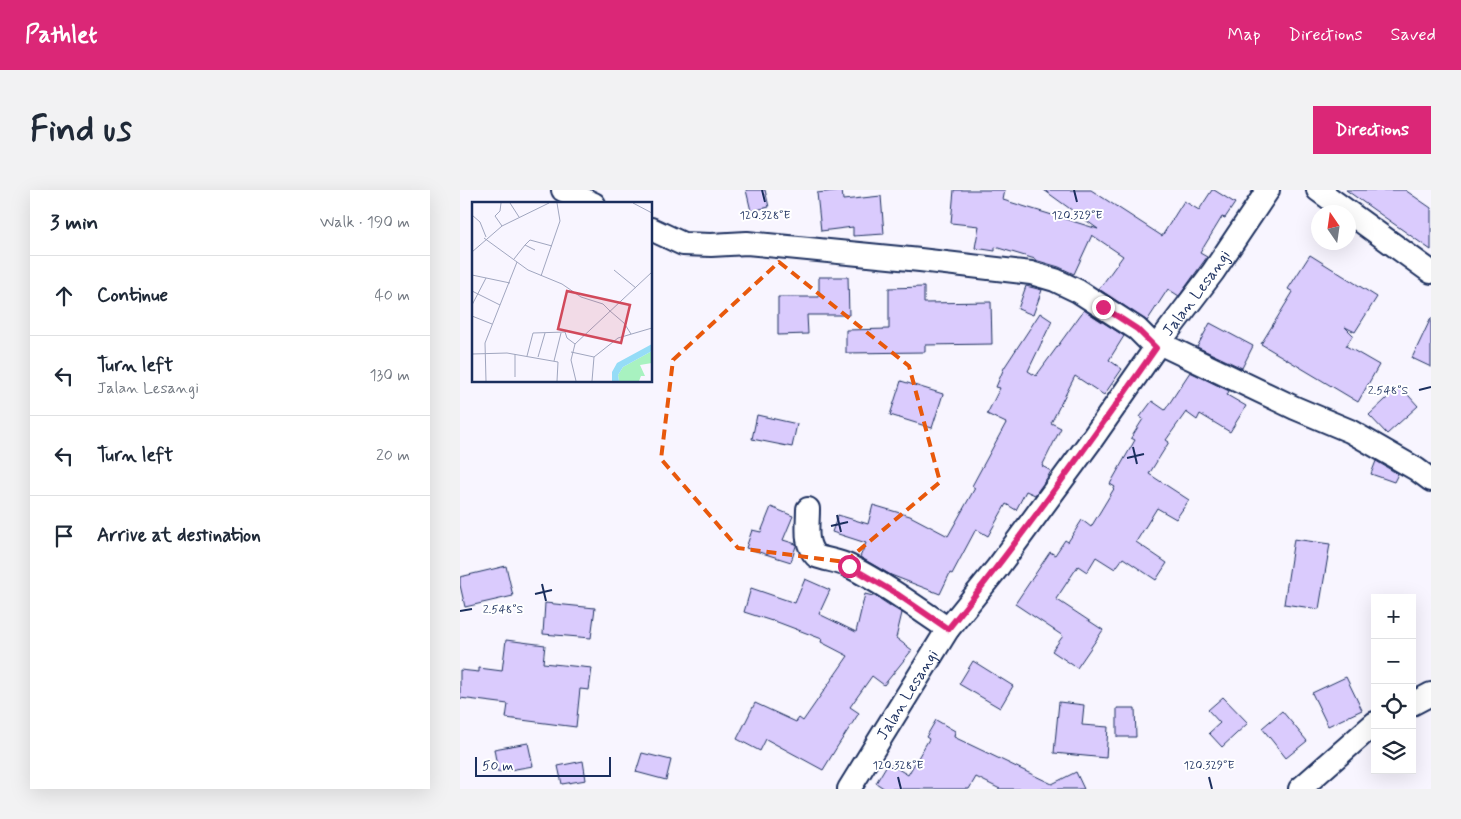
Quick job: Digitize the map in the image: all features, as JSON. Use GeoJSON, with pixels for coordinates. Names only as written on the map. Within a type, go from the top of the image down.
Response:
{"type":"FeatureCollection","features":[{"type":"Feature","properties":{"kind":"street"},"geometry":{"type":"LineString","coordinates":[[563,190],[590,202]]}},
{"type":"Feature","properties":{"kind":"street","name":"Jalan Lesangi"},"geometry":{"type":"LineString","coordinates":[[849,789],[948,629],[998,567],[1090,442],[1158,345],[1213,272],[1268,190]]}},
{"type":"Feature","properties":{"kind":"street"},"geometry":{"type":"LineString","coordinates":[[1318,190],[1431,272]]}},
{"type":"Feature","properties":{"kind":"street"},"geometry":{"type":"LineString","coordinates":[[652,229],[683,244],[756,244],[1031,273],[1055,280],[1078,291],[1137,329],[1158,345],[1350,431],[1416,469],[1431,480]]}},
{"type":"Feature","properties":{"kind":"street"},"geometry":{"type":"LineString","coordinates":[[808,510],[808,544],[816,556],[849,566],[897,594],[948,629]]}},
{"type":"Feature","properties":{"kind":"street"},"geometry":{"type":"LineString","coordinates":[[1416,702],[1431,694]]}},
{"type":"Feature","properties":{"kind":"street"},"geometry":{"type":"LineString","coordinates":[[1300,789],[1371,727]]}},
{"type":"Feature","properties":{"kind":"highlighted area"},"geometry":{"type":"Polygon","coordinates":[[[779,262],[909,366],[940,482],[845,562],[738,548],[661,459],[673,360],[779,262]]]}},
{"type":"Feature","properties":{"kind":"building"},"geometry":{"type":"Polygon","coordinates":[[[746,190],[765,190],[769,207],[751,211],[746,190]]]}},
{"type":"Feature","properties":{"kind":"building"},"geometry":{"type":"Polygon","coordinates":[[[842,190],[843,200],[881,196],[884,234],[853,236],[853,227],[821,231],[817,193],[842,190]]]}},
{"type":"Feature","properties":{"kind":"building"},"geometry":{"type":"Polygon","coordinates":[[[954,190],[1005,190],[1003,200],[1098,229],[1044,190],[1091,190],[1162,236],[1184,201],[1199,210],[1212,190],[1214,190],[1235,203],[1225,218],[1222,217],[1200,253],[1207,257],[1179,296],[1168,289],[1147,321],[1099,289],[1123,256],[1092,235],[1074,274],[1059,267],[995,247],[995,251],[975,248],[979,226],[951,223],[954,190]]]}},
{"type":"Feature","properties":{"kind":"building"},"geometry":{"type":"Polygon","coordinates":[[[1346,190],[1405,190],[1431,208],[1431,250],[1346,190]]]}},
{"type":"Feature","properties":{"kind":"building"},"geometry":{"type":"Polygon","coordinates":[[[1310,255],[1377,297],[1355,332],[1345,327],[1353,335],[1346,346],[1379,365],[1358,402],[1261,344],[1293,292],[1288,289],[1310,255]]]}},
{"type":"Feature","properties":{"kind":"building"},"geometry":{"type":"Polygon","coordinates":[[[819,277],[848,277],[849,315],[807,315],[808,334],[778,335],[778,297],[819,297],[819,277]]]}},
{"type":"Feature","properties":{"kind":"building"},"geometry":{"type":"Polygon","coordinates":[[[1026,286],[1042,290],[1033,315],[1018,309],[1026,286]]]}},
{"type":"Feature","properties":{"kind":"building"},"geometry":{"type":"Polygon","coordinates":[[[924,287],[924,303],[991,302],[992,344],[925,345],[925,352],[846,353],[846,330],[889,329],[889,288],[924,287]]]}},
{"type":"Feature","properties":{"kind":"building"},"geometry":{"type":"Polygon","coordinates":[[[1084,310],[1124,336],[1109,360],[1122,369],[1104,395],[1075,376],[1051,423],[1061,428],[1042,466],[1051,471],[1047,478],[1035,495],[1026,491],[1016,510],[1006,504],[988,536],[976,529],[940,594],[891,575],[860,557],[866,543],[832,532],[838,515],[868,524],[873,505],[910,516],[948,536],[975,488],[972,486],[1006,423],[987,414],[1000,388],[996,387],[1004,368],[1040,313],[1052,321],[1028,371],[1036,376],[1084,310]]]}},
{"type":"Feature","properties":{"kind":"building"},"geometry":{"type":"Polygon","coordinates":[[[1431,318],[1431,367],[1412,358],[1431,318]]]}},
{"type":"Feature","properties":{"kind":"building"},"geometry":{"type":"Polygon","coordinates":[[[1210,323],[1253,346],[1242,368],[1197,347],[1210,323]]]}},
{"type":"Feature","properties":{"kind":"building"},"geometry":{"type":"Polygon","coordinates":[[[1190,372],[1229,391],[1227,395],[1246,406],[1230,432],[1200,414],[1197,420],[1186,412],[1166,440],[1169,442],[1149,474],[1189,500],[1176,519],[1157,508],[1136,542],[1167,563],[1156,580],[1123,558],[1115,569],[1096,557],[1087,572],[1078,566],[1056,599],[1103,630],[1077,668],[1052,651],[1063,636],[1015,604],[1050,552],[1055,555],[1065,540],[1068,542],[1082,520],[1091,527],[1115,487],[1110,484],[1135,440],[1131,438],[1143,419],[1140,417],[1152,401],[1165,410],[1190,372]]]}},
{"type":"Feature","properties":{"kind":"building"},"geometry":{"type":"Polygon","coordinates":[[[901,381],[943,394],[932,428],[890,415],[901,381]]]}},
{"type":"Feature","properties":{"kind":"building"},"geometry":{"type":"Polygon","coordinates":[[[1400,386],[1418,406],[1387,434],[1369,415],[1400,386]]]}},
{"type":"Feature","properties":{"kind":"building"},"geometry":{"type":"Polygon","coordinates":[[[757,415],[797,424],[792,447],[752,439],[757,415]]]}},
{"type":"Feature","properties":{"kind":"building"},"geometry":{"type":"Polygon","coordinates":[[[1376,461],[1398,474],[1394,482],[1371,474],[1376,461]]]}},
{"type":"Feature","properties":{"kind":"building"},"geometry":{"type":"Polygon","coordinates":[[[771,507],[793,516],[783,540],[796,544],[791,562],[746,548],[752,530],[761,532],[771,507]]]}},
{"type":"Feature","properties":{"kind":"building"},"geometry":{"type":"Polygon","coordinates":[[[1294,539],[1330,544],[1319,609],[1284,604],[1294,539]]]}},
{"type":"Feature","properties":{"kind":"building"},"geometry":{"type":"Polygon","coordinates":[[[506,566],[513,596],[465,607],[460,577],[506,566]]]}},
{"type":"Feature","properties":{"kind":"building"},"geometry":{"type":"Polygon","coordinates":[[[805,579],[830,590],[819,614],[856,632],[865,594],[877,597],[902,613],[896,638],[912,650],[884,685],[872,676],[850,707],[859,713],[823,770],[766,739],[760,751],[737,739],[755,703],[796,722],[799,718],[803,721],[848,656],[821,642],[822,639],[772,620],[744,612],[751,588],[795,603],[805,579]]]}},
{"type":"Feature","properties":{"kind":"building"},"geometry":{"type":"Polygon","coordinates":[[[545,603],[595,608],[591,638],[543,634],[545,603]]]}},
{"type":"Feature","properties":{"kind":"building"},"geometry":{"type":"Polygon","coordinates":[[[506,640],[545,645],[543,663],[592,668],[589,690],[580,689],[576,727],[506,718],[508,704],[460,698],[460,670],[479,672],[479,668],[502,671],[506,640]]]}},
{"type":"Feature","properties":{"kind":"building"},"geometry":{"type":"Polygon","coordinates":[[[973,661],[1013,686],[1000,708],[959,684],[973,661]]]}},
{"type":"Feature","properties":{"kind":"building"},"geometry":{"type":"Polygon","coordinates":[[[1346,677],[1362,710],[1328,726],[1312,693],[1346,677]]]}},
{"type":"Feature","properties":{"kind":"building"},"geometry":{"type":"Polygon","coordinates":[[[1223,697],[1248,723],[1222,747],[1209,733],[1220,723],[1208,710],[1223,697]]]}},
{"type":"Feature","properties":{"kind":"building"},"geometry":{"type":"Polygon","coordinates":[[[1059,702],[1084,705],[1082,725],[1108,727],[1106,758],[1054,753],[1059,702]]]}},
{"type":"Feature","properties":{"kind":"building"},"geometry":{"type":"Polygon","coordinates":[[[1117,708],[1135,708],[1136,737],[1117,737],[1117,708]]]}},
{"type":"Feature","properties":{"kind":"building"},"geometry":{"type":"Polygon","coordinates":[[[1282,711],[1307,741],[1286,758],[1262,728],[1282,711]]]}},
{"type":"Feature","properties":{"kind":"building"},"geometry":{"type":"Polygon","coordinates":[[[936,720],[955,731],[954,737],[1052,784],[1076,772],[1084,789],[1000,789],[976,777],[969,789],[885,789],[876,783],[888,763],[908,775],[929,739],[926,737],[936,720]]]}},
{"type":"Feature","properties":{"kind":"building"},"geometry":{"type":"Polygon","coordinates":[[[528,743],[533,766],[498,772],[494,749],[528,743]]]}},
{"type":"Feature","properties":{"kind":"building"},"geometry":{"type":"Polygon","coordinates":[[[642,753],[671,760],[666,780],[636,772],[642,753]]]}},
{"type":"Feature","properties":{"kind":"building"},"geometry":{"type":"Polygon","coordinates":[[[583,761],[586,780],[562,784],[558,766],[583,761]]]}},
{"type":"Feature","properties":{"kind":"route"},"geometry":{"type":"LineString","coordinates":[[849,566],[897,594],[948,629],[998,567],[1156,348],[1137,329],[1103,307]]}}]}
